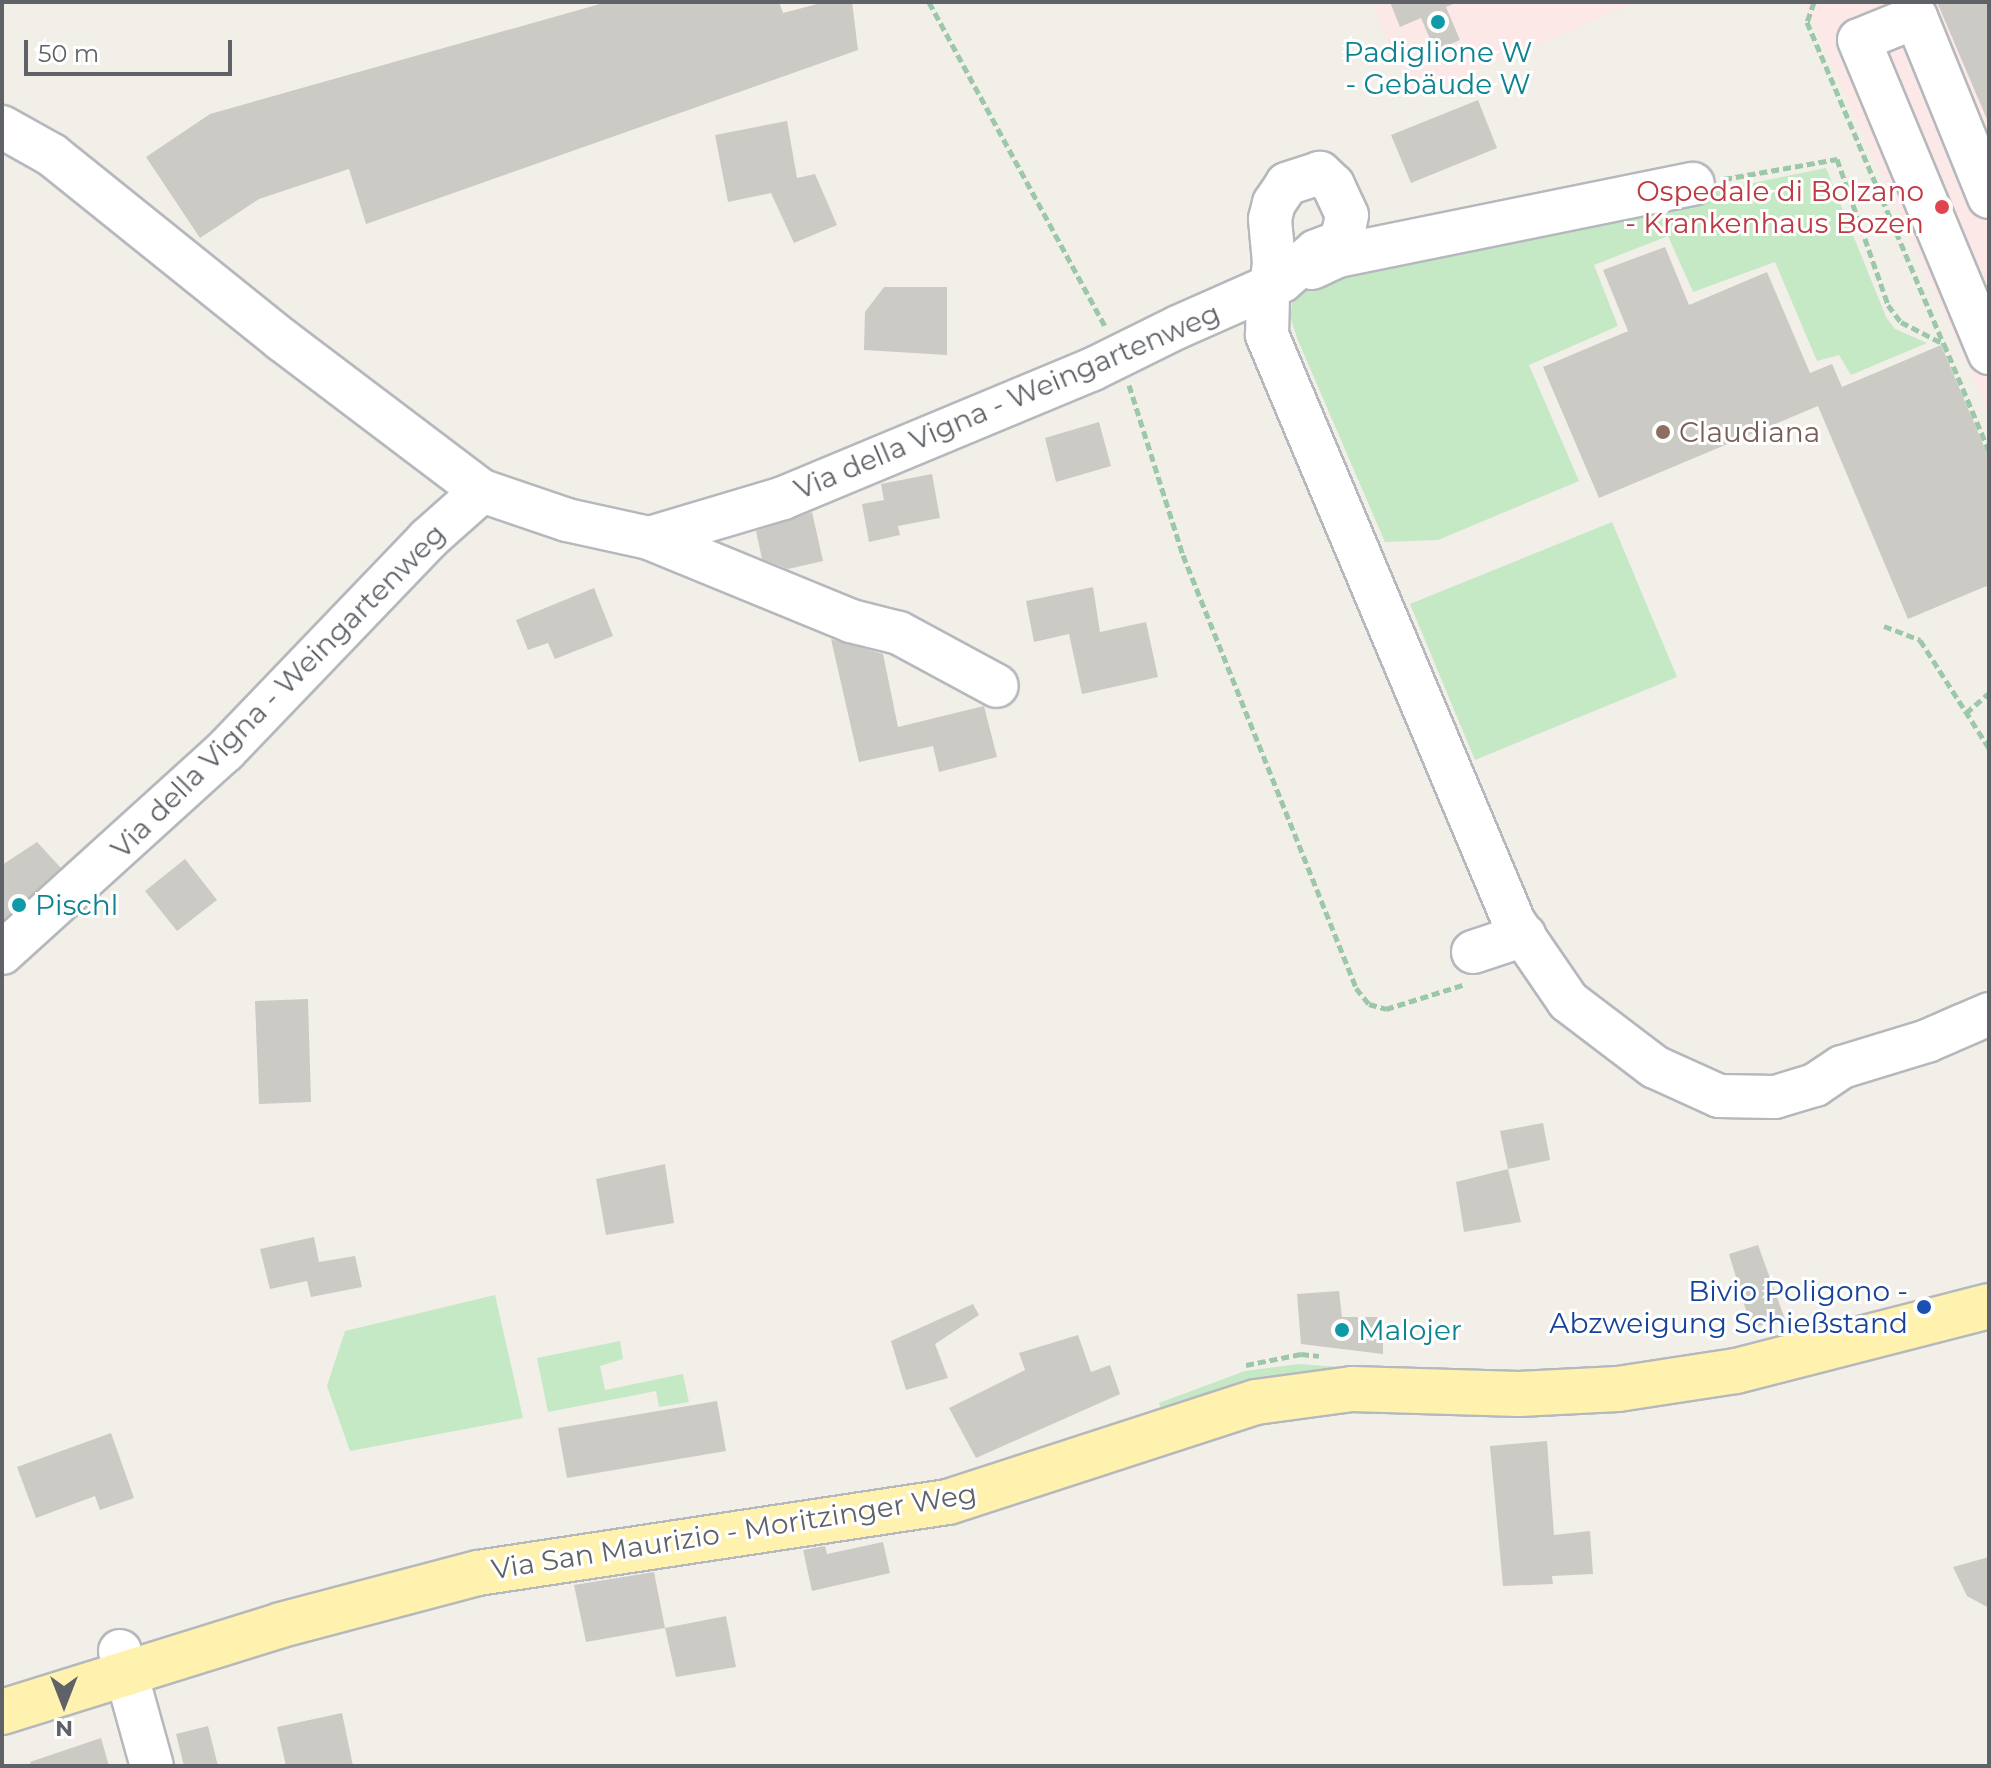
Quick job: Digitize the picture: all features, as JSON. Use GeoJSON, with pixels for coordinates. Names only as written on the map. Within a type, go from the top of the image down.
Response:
{"type":"FeatureCollection","features":[{"type":"Feature","properties":{"kind":"main road","name":"Via San Maurizio - Moritzinger Weg"},"geometry":{"type":"LineString","coordinates":[[2,1712],[123,1662],[478,1573],[948,1502],[1256,1402],[1352,1389],[1519,1394],[1618,1389],[1736,1371],[1989,1306]]}},
{"type":"Feature","properties":{"kind":"street"},"geometry":{"type":"LineString","coordinates":[[1989,197],[1914,9],[1859,40],[1989,353]]}},
{"type":"Feature","properties":{"kind":"street","name":"Via della Vigna - Weingartenweg"},"geometry":{"type":"LineString","coordinates":[[2,127],[52,155],[282,340],[482,491],[567,520],[649,538],[851,621],[899,633],[997,686]]}},
{"type":"Feature","properties":{"kind":"street","name":"Via della Vigna - Weingartenweg"},"geometry":{"type":"LineString","coordinates":[[649,538],[783,498],[1127,354],[1338,256],[1693,184]]}},
{"type":"Feature","properties":{"kind":"street"},"geometry":{"type":"LineString","coordinates":[[1277,284],[1267,335],[1420,703],[1524,935],[1568,1001],[1607,1035],[1692,1087],[1719,1096],[1755,1094],[1775,1097],[1815,1085],[1842,1067],[1989,1014]]}},
{"type":"Feature","properties":{"kind":"street","name":"Via della Vigna - Weingartenweg"},"geometry":{"type":"LineString","coordinates":[[2,953],[225,751],[428,539],[482,491]]}},
{"type":"Feature","properties":{"kind":"street"},"geometry":{"type":"LineString","coordinates":[[1472,968],[1524,935]]}},
{"type":"Feature","properties":{"kind":"street"},"geometry":{"type":"LineString","coordinates":[[123,1662],[152,1766]]}},
{"type":"Feature","properties":{"kind":"path"},"geometry":{"type":"LineString","coordinates":[[929,2],[1127,354],[1183,555],[1356,988],[1369,1004],[1386,1009],[1472,968]]}},
{"type":"Feature","properties":{"kind":"path"},"geometry":{"type":"LineString","coordinates":[[1814,2],[1807,22],[1989,451]]}},
{"type":"Feature","properties":{"kind":"path"},"geometry":{"type":"LineString","coordinates":[[1693,184],[1837,159],[1888,305],[1901,322],[1944,344]]}},
{"type":"Feature","properties":{"kind":"path"},"geometry":{"type":"LineString","coordinates":[[1884,626],[1920,640],[1989,748]]}},
{"type":"Feature","properties":{"kind":"path"},"geometry":{"type":"LineString","coordinates":[[1966,713],[1989,693]]}},
{"type":"Feature","properties":{"kind":"shaded area"},"geometry":{"type":"Polygon","coordinates":[[[1372,2],[1638,2],[1412,98],[1372,2]]]}},
{"type":"Feature","properties":{"kind":"shaded area","name":"Ospedale di Bolzano - Krankenhaus Bozen"},"geometry":{"type":"Polygon","coordinates":[[[1803,2],[1989,2],[1989,412],[1803,2]]]}},
{"type":"Feature","properties":{"kind":"green space"},"geometry":{"type":"Polygon","coordinates":[[[1826,168],[1886,317],[1895,329],[1927,343],[1851,375],[1839,355],[1817,361],[1775,262],[1693,292],[1668,236],[1594,265],[1618,326],[1529,365],[1579,481],[1438,540],[1385,542],[1297,338],[1290,316],[1292,303],[1303,292],[1358,264],[1826,168]]]}},
{"type":"Feature","properties":{"kind":"green space"},"geometry":{"type":"Polygon","coordinates":[[[1612,522],[1677,677],[1475,760],[1410,604],[1612,522]]]}},
{"type":"Feature","properties":{"kind":"green space"},"geometry":{"type":"Polygon","coordinates":[[[495,1295],[523,1418],[350,1451],[327,1386],[345,1331],[495,1295]]]}},
{"type":"Feature","properties":{"kind":"green space"},"geometry":{"type":"Polygon","coordinates":[[[620,1341],[623,1359],[600,1366],[605,1390],[683,1374],[689,1402],[659,1407],[656,1391],[548,1412],[537,1358],[620,1341]]]}},
{"type":"Feature","properties":{"kind":"green space"},"geometry":{"type":"Polygon","coordinates":[[[1299,1364],[1367,1369],[1163,1414],[1159,1403],[1245,1371],[1299,1364]]]}},
{"type":"Feature","properties":{"kind":"building"},"geometry":{"type":"Polygon","coordinates":[[[607,2],[779,2],[783,13],[825,2],[852,2],[858,50],[366,224],[349,169],[259,199],[200,238],[146,157],[210,114],[607,2]]]}},
{"type":"Feature","properties":{"kind":"building","name":"Padiglione W - Gebäude W"},"geometry":{"type":"Polygon","coordinates":[[[1390,2],[1458,2],[1446,7],[1460,40],[1435,51],[1421,18],[1400,27],[1390,2]]]}},
{"type":"Feature","properties":{"kind":"building"},"geometry":{"type":"Polygon","coordinates":[[[1937,2],[1989,2],[1989,124],[1937,2]]]}},
{"type":"Feature","properties":{"kind":"building"},"geometry":{"type":"Polygon","coordinates":[[[1478,100],[1497,148],[1411,183],[1391,135],[1478,100]]]}},
{"type":"Feature","properties":{"kind":"building"},"geometry":{"type":"Polygon","coordinates":[[[787,121],[797,178],[815,174],[837,225],[794,243],[771,193],[728,202],[715,135],[787,121]]]}},
{"type":"Feature","properties":{"kind":"building","name":"Claudiana"},"geometry":{"type":"Polygon","coordinates":[[[1665,247],[1689,305],[1767,272],[1810,373],[1832,364],[1842,387],[1941,345],[1989,458],[1989,585],[1908,619],[1818,406],[1599,498],[1543,367],[1628,331],[1603,270],[1665,247]]]}},
{"type":"Feature","properties":{"kind":"building"},"geometry":{"type":"Polygon","coordinates":[[[884,287],[947,287],[947,355],[864,350],[865,312],[884,287]]]}},
{"type":"Feature","properties":{"kind":"building"},"geometry":{"type":"Polygon","coordinates":[[[1099,422],[1111,466],[1056,482],[1045,438],[1099,422]]]}},
{"type":"Feature","properties":{"kind":"building"},"geometry":{"type":"Polygon","coordinates":[[[932,474],[940,518],[898,526],[900,535],[869,542],[862,504],[884,500],[881,484],[932,474]]]}},
{"type":"Feature","properties":{"kind":"building"},"geometry":{"type":"Polygon","coordinates":[[[812,512],[823,561],[788,569],[762,559],[756,531],[812,512]]]}},
{"type":"Feature","properties":{"kind":"building"},"geometry":{"type":"Polygon","coordinates":[[[1093,587],[1100,632],[1146,622],[1158,677],[1082,694],[1069,634],[1034,642],[1026,601],[1093,587]]]}},
{"type":"Feature","properties":{"kind":"building"},"geometry":{"type":"Polygon","coordinates":[[[594,588],[613,636],[555,659],[548,643],[528,650],[516,620],[594,588]]]}},
{"type":"Feature","properties":{"kind":"building"},"geometry":{"type":"Polygon","coordinates":[[[831,639],[883,654],[898,727],[984,706],[997,757],[939,772],[933,746],[859,762],[831,639]]]}},
{"type":"Feature","properties":{"kind":"building","name":"Pischl"},"geometry":{"type":"Polygon","coordinates":[[[37,842],[61,868],[2,921],[2,865],[37,842]]]}},
{"type":"Feature","properties":{"kind":"building"},"geometry":{"type":"Polygon","coordinates":[[[185,859],[217,900],[177,931],[145,891],[185,859]]]}},
{"type":"Feature","properties":{"kind":"building"},"geometry":{"type":"Polygon","coordinates":[[[308,999],[311,1102],[259,1104],[255,1001],[308,999]]]}},
{"type":"Feature","properties":{"kind":"building"},"geometry":{"type":"Polygon","coordinates":[[[1543,1123],[1550,1160],[1508,1169],[1500,1131],[1543,1123]]]}},
{"type":"Feature","properties":{"kind":"building"},"geometry":{"type":"Polygon","coordinates":[[[665,1164],[674,1223],[606,1235],[596,1179],[665,1164]]]}},
{"type":"Feature","properties":{"kind":"building"},"geometry":{"type":"Polygon","coordinates":[[[1508,1169],[1521,1222],[1464,1232],[1456,1182],[1508,1169]]]}},
{"type":"Feature","properties":{"kind":"building"},"geometry":{"type":"Polygon","coordinates":[[[314,1237],[319,1262],[355,1256],[362,1287],[311,1297],[307,1281],[270,1289],[260,1249],[314,1237]]]}},
{"type":"Feature","properties":{"kind":"building"},"geometry":{"type":"Polygon","coordinates":[[[1758,1245],[1786,1322],[1751,1327],[1729,1254],[1758,1245]]]}},
{"type":"Feature","properties":{"kind":"building","name":"Malojer"},"geometry":{"type":"Polygon","coordinates":[[[1339,1291],[1342,1317],[1383,1317],[1383,1354],[1301,1344],[1297,1294],[1339,1291]]]}},
{"type":"Feature","properties":{"kind":"building"},"geometry":{"type":"Polygon","coordinates":[[[973,1304],[979,1315],[935,1344],[948,1378],[906,1390],[891,1341],[973,1304]]]}},
{"type":"Feature","properties":{"kind":"building"},"geometry":{"type":"Polygon","coordinates":[[[1078,1335],[1091,1372],[1110,1365],[1120,1394],[976,1458],[949,1408],[1025,1370],[1019,1353],[1078,1335]]]}},
{"type":"Feature","properties":{"kind":"building"},"geometry":{"type":"Polygon","coordinates":[[[717,1401],[726,1451],[567,1478],[558,1428],[717,1401]]]}},
{"type":"Feature","properties":{"kind":"building"},"geometry":{"type":"Polygon","coordinates":[[[111,1433],[134,1498],[100,1510],[95,1496],[36,1518],[17,1467],[111,1433]]]}},
{"type":"Feature","properties":{"kind":"building"},"geometry":{"type":"Polygon","coordinates":[[[1547,1441],[1554,1535],[1590,1531],[1593,1574],[1552,1576],[1553,1584],[1503,1586],[1490,1446],[1547,1441]]]}},
{"type":"Feature","properties":{"kind":"building"},"geometry":{"type":"Polygon","coordinates":[[[883,1542],[890,1573],[812,1591],[803,1550],[825,1546],[827,1554],[883,1542]]]}},
{"type":"Feature","properties":{"kind":"building"},"geometry":{"type":"Polygon","coordinates":[[[1989,1557],[1989,1608],[1967,1596],[1953,1567],[1989,1557]]]}},
{"type":"Feature","properties":{"kind":"building"},"geometry":{"type":"Polygon","coordinates":[[[654,1572],[665,1628],[586,1642],[574,1585],[654,1572]]]}},
{"type":"Feature","properties":{"kind":"building"},"geometry":{"type":"Polygon","coordinates":[[[726,1616],[736,1667],[676,1677],[665,1628],[726,1616]]]}},
{"type":"Feature","properties":{"kind":"building"},"geometry":{"type":"Polygon","coordinates":[[[342,1713],[353,1766],[286,1766],[277,1727],[342,1713]]]}},
{"type":"Feature","properties":{"kind":"building"},"geometry":{"type":"Polygon","coordinates":[[[208,1726],[218,1766],[184,1766],[176,1734],[208,1726]]]}},
{"type":"Feature","properties":{"kind":"building"},"geometry":{"type":"Polygon","coordinates":[[[101,1738],[109,1766],[31,1766],[30,1762],[101,1738]]]}},
{"type":"Feature","properties":{"kind":"place","name":"Padiglione W - Gebäude W"},"geometry":{"type":"Point","coordinates":[1438,22]}},
{"type":"Feature","properties":{"kind":"place","name":"Ospedale di Bolzano - Krankenhaus Bozen"},"geometry":{"type":"Point","coordinates":[1942,207]}},
{"type":"Feature","properties":{"kind":"place","name":"Claudiana"},"geometry":{"type":"Point","coordinates":[1663,432]}},
{"type":"Feature","properties":{"kind":"place","name":"Pischl"},"geometry":{"type":"Point","coordinates":[19,905]}},
{"type":"Feature","properties":{"kind":"place","name":"Bivio Poligono - Abzweigung Schießstand"},"geometry":{"type":"Point","coordinates":[1924,1307]}},
{"type":"Feature","properties":{"kind":"place","name":"Malojer"},"geometry":{"type":"Point","coordinates":[1342,1330]}}]}
